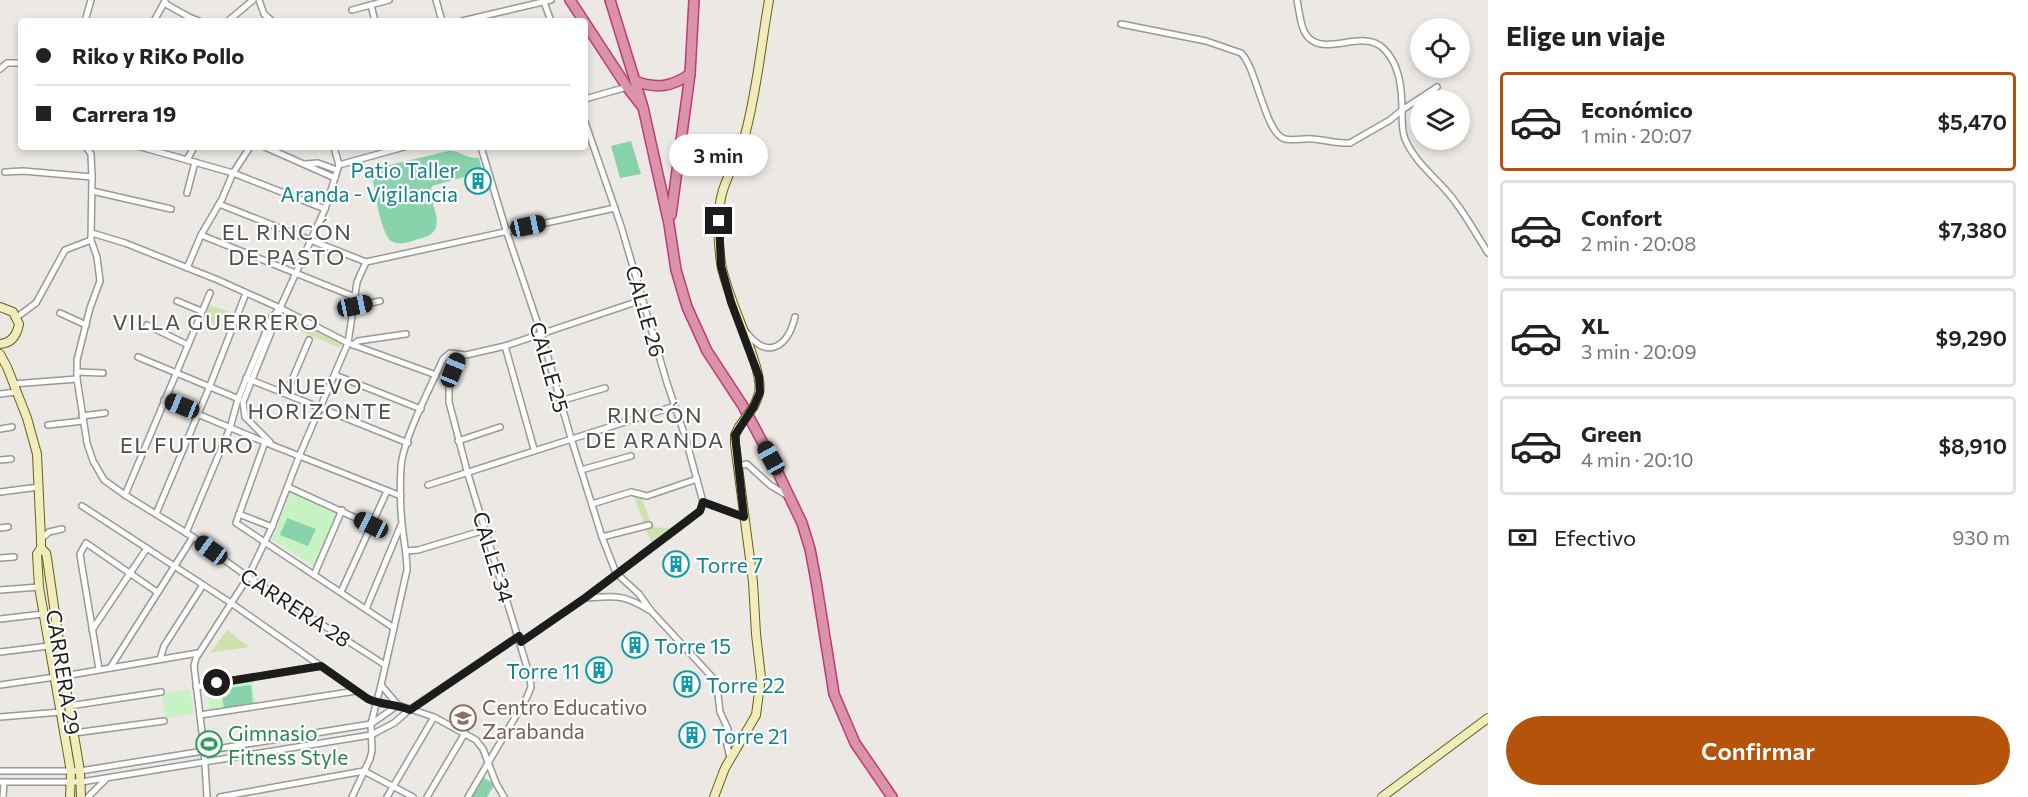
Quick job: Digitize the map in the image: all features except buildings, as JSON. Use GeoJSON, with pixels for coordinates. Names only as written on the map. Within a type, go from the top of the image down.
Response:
{"type":"FeatureCollection","features":[{"type":"Feature","properties":{"kind":"highway"},"geometry":{"type":"LineString","coordinates":[[570,0],[582,18]]}},
{"type":"Feature","properties":{"kind":"highway"},"geometry":{"type":"LineString","coordinates":[[610,0],[643,107],[669,224],[676,270],[687,307],[707,351],[743,406],[802,523],[810,549],[830,679],[838,708],[855,743],[892,797]]}},
{"type":"Feature","properties":{"kind":"highway"},"geometry":{"type":"LineString","coordinates":[[669,224],[690,74],[694,0]]}},
{"type":"Feature","properties":{"kind":"highway"},"geometry":{"type":"LineString","coordinates":[[588,27],[643,107]]}},
{"type":"Feature","properties":{"kind":"highway"},"geometry":{"type":"LineString","coordinates":[[635,81],[646,85],[669,85],[690,74]]}},
{"type":"Feature","properties":{"kind":"street"},"geometry":{"type":"LineString","coordinates":[[86,18],[91,0]]}},
{"type":"Feature","properties":{"kind":"street"},"geometry":{"type":"LineString","coordinates":[[231,18],[253,0]]}},
{"type":"Feature","properties":{"kind":"street"},"geometry":{"type":"LineString","coordinates":[[259,0],[264,14],[269,18]]}},
{"type":"Feature","properties":{"kind":"street"},"geometry":{"type":"LineString","coordinates":[[351,10],[389,0]]}},
{"type":"Feature","properties":{"kind":"street"},"geometry":{"type":"LineString","coordinates":[[436,0],[441,18]]}},
{"type":"Feature","properties":{"kind":"street"},"geometry":{"type":"LineString","coordinates":[[486,18],[551,0]]}},
{"type":"Feature","properties":{"kind":"street"},"geometry":{"type":"LineString","coordinates":[[714,797],[730,758],[756,715],[761,677],[753,582],[735,435],[754,406],[760,392],[759,377],[721,266],[719,236],[720,206],[724,189],[745,135],[769,0]]}},
{"type":"Feature","properties":{"kind":"street"},"geometry":{"type":"LineString","coordinates":[[1297,0],[1305,32],[1312,42],[1324,45],[1367,40],[1381,46],[1393,60],[1398,74],[1403,135],[1411,151],[1456,202],[1488,253]]}},
{"type":"Feature","properties":{"kind":"street"},"geometry":{"type":"LineString","coordinates":[[156,18],[164,2],[187,18]]}},
{"type":"Feature","properties":{"kind":"street"},"geometry":{"type":"LineString","coordinates":[[544,2],[550,18]]}},
{"type":"Feature","properties":{"kind":"street"},"geometry":{"type":"LineString","coordinates":[[371,5],[374,18]]}},
{"type":"Feature","properties":{"kind":"street"},"geometry":{"type":"LineString","coordinates":[[1121,24],[1206,41],[1241,53],[1253,74],[1273,126],[1285,139],[1350,142],[1390,120],[1437,87]]}},
{"type":"Feature","properties":{"kind":"street"},"geometry":{"type":"LineString","coordinates":[[0,69],[7,63],[18,63]]}},
{"type":"Feature","properties":{"kind":"street"},"geometry":{"type":"LineString","coordinates":[[588,98],[627,87]]}},
{"type":"Feature","properties":{"kind":"street","name":"CALLE 26"},"geometry":{"type":"LineString","coordinates":[[588,131],[615,208],[703,502]]}},
{"type":"Feature","properties":{"kind":"street"},"geometry":{"type":"LineString","coordinates":[[88,150],[91,153],[94,150]]}},
{"type":"Feature","properties":{"kind":"street"},"geometry":{"type":"LineString","coordinates":[[152,150],[233,173],[325,209]]}},
{"type":"Feature","properties":{"kind":"street"},"geometry":{"type":"LineString","coordinates":[[187,160],[192,150]]}},
{"type":"Feature","properties":{"kind":"street"},"geometry":{"type":"LineString","coordinates":[[187,268],[201,235],[233,173],[248,150]]}},
{"type":"Feature","properties":{"kind":"street"},"geometry":{"type":"LineString","coordinates":[[272,150],[334,178]]}},
{"type":"Feature","properties":{"kind":"street"},"geometry":{"type":"LineString","coordinates":[[186,533],[249,380],[325,209],[338,167],[335,150]]}},
{"type":"Feature","properties":{"kind":"street"},"geometry":{"type":"LineString","coordinates":[[304,164],[318,163],[338,167],[394,150]]}},
{"type":"Feature","properties":{"kind":"street","name":"CALLE 25"},"geometry":{"type":"LineString","coordinates":[[482,150],[541,333],[602,537],[616,573]]}},
{"type":"Feature","properties":{"kind":"street","name":"CARRERA 28"},"geometry":{"type":"LineString","coordinates":[[91,153],[92,236],[100,281],[90,308],[77,360],[77,376],[87,442],[93,461],[104,480],[125,495],[193,537],[248,577],[385,665]]}},
{"type":"Feature","properties":{"kind":"street"},"geometry":{"type":"LineString","coordinates":[[187,193],[195,162]]}},
{"type":"Feature","properties":{"kind":"street"},"geometry":{"type":"LineString","coordinates":[[5,172],[23,171],[92,177]]}},
{"type":"Feature","properties":{"kind":"street"},"geometry":{"type":"LineString","coordinates":[[92,191],[171,209]]}},
{"type":"Feature","properties":{"kind":"street"},"geometry":{"type":"LineString","coordinates":[[219,204],[366,262],[615,208]]}},
{"type":"Feature","properties":{"kind":"street"},"geometry":{"type":"LineString","coordinates":[[201,235],[355,297]]}},
{"type":"Feature","properties":{"kind":"street"},"geometry":{"type":"LineString","coordinates":[[17,317],[36,303],[65,250],[92,236],[125,243],[187,268],[280,308],[350,344],[436,375]]}},
{"type":"Feature","properties":{"kind":"street"},"geometry":{"type":"LineString","coordinates":[[207,797],[194,666],[198,652],[248,577],[272,527],[300,454],[350,344],[357,282],[366,262]]}},
{"type":"Feature","properties":{"kind":"street"},"geometry":{"type":"LineString","coordinates":[[125,495],[210,293]]}},
{"type":"Feature","properties":{"kind":"street"},"geometry":{"type":"LineString","coordinates":[[156,514],[246,293]]}},
{"type":"Feature","properties":{"kind":"street"},"geometry":{"type":"LineString","coordinates":[[352,797],[372,751],[371,724],[406,570],[407,551],[402,524],[401,466],[421,409],[446,355],[458,355],[505,346],[642,300]]}},
{"type":"Feature","properties":{"kind":"street"},"geometry":{"type":"LineString","coordinates":[[177,301],[201,311]]}},
{"type":"Feature","properties":{"kind":"street"},"geometry":{"type":"LineString","coordinates":[[355,306],[380,301]]}},
{"type":"Feature","properties":{"kind":"street"},"geometry":{"type":"LineString","coordinates":[[0,307],[8,308],[17,317],[19,324],[15,336],[10,341],[0,344]]}},
{"type":"Feature","properties":{"kind":"street"},"geometry":{"type":"LineString","coordinates":[[60,313],[86,325]]}},
{"type":"Feature","properties":{"kind":"street"},"geometry":{"type":"LineString","coordinates":[[736,315],[748,335],[759,344],[769,348],[777,346],[787,338],[795,317]]}},
{"type":"Feature","properties":{"kind":"street"},"geometry":{"type":"LineString","coordinates":[[147,325],[188,345]]}},
{"type":"Feature","properties":{"kind":"street"},"geometry":{"type":"LineString","coordinates":[[350,344],[406,334]]}},
{"type":"Feature","properties":{"kind":"street"},"geometry":{"type":"LineString","coordinates":[[286,394],[309,340]]}},
{"type":"Feature","properties":{"kind":"street"},"geometry":{"type":"LineString","coordinates":[[505,346],[534,449]]}},
{"type":"Feature","properties":{"kind":"street","name":"CARRERA 29"},"geometry":{"type":"LineString","coordinates":[[0,354],[15,388],[38,460],[41,539],[41,548],[37,554],[39,587],[71,772],[70,797]]}},
{"type":"Feature","properties":{"kind":"street","name":"CALLE 34"},"geometry":{"type":"LineString","coordinates":[[458,355],[449,386],[448,402],[467,471],[520,639],[531,687],[527,698],[468,797]]}},
{"type":"Feature","properties":{"kind":"street"},"geometry":{"type":"LineString","coordinates":[[138,357],[241,401]]}},
{"type":"Feature","properties":{"kind":"street"},"geometry":{"type":"LineString","coordinates":[[0,394],[15,388],[103,373]]}},
{"type":"Feature","properties":{"kind":"street"},"geometry":{"type":"LineString","coordinates":[[335,375],[421,409]]}},
{"type":"Feature","properties":{"kind":"street"},"geometry":{"type":"LineString","coordinates":[[249,380],[408,443]]}},
{"type":"Feature","properties":{"kind":"street"},"geometry":{"type":"LineString","coordinates":[[560,401],[606,388]]}},
{"type":"Feature","properties":{"kind":"street"},"geometry":{"type":"LineString","coordinates":[[164,400],[401,496]]}},
{"type":"Feature","properties":{"kind":"street"},"geometry":{"type":"LineString","coordinates":[[241,401],[245,417],[274,446]]}},
{"type":"Feature","properties":{"kind":"street"},"geometry":{"type":"LineString","coordinates":[[428,484],[675,406]]}},
{"type":"Feature","properties":{"kind":"street"},"geometry":{"type":"LineString","coordinates":[[48,425],[105,413]]}},
{"type":"Feature","properties":{"kind":"street"},"geometry":{"type":"LineString","coordinates":[[0,429],[12,427]]}},
{"type":"Feature","properties":{"kind":"street"},"geometry":{"type":"LineString","coordinates":[[458,441],[501,427]]}},
{"type":"Feature","properties":{"kind":"street"},"geometry":{"type":"LineString","coordinates":[[265,442],[236,523],[394,628]]}},
{"type":"Feature","properties":{"kind":"street"},"geometry":{"type":"LineString","coordinates":[[581,470],[631,456]]}},
{"type":"Feature","properties":{"kind":"street"},"geometry":{"type":"LineString","coordinates":[[0,460],[11,459]]}},
{"type":"Feature","properties":{"kind":"street"},"geometry":{"type":"LineString","coordinates":[[738,466],[747,464],[770,485],[790,498]]}},
{"type":"Feature","properties":{"kind":"street"},"geometry":{"type":"LineString","coordinates":[[592,504],[631,492],[646,496],[697,480]]}},
{"type":"Feature","properties":{"kind":"street"},"geometry":{"type":"LineString","coordinates":[[0,492],[39,487]]}},
{"type":"Feature","properties":{"kind":"street"},"geometry":{"type":"LineString","coordinates":[[288,487],[371,525]]}},
{"type":"Feature","properties":{"kind":"street"},"geometry":{"type":"LineString","coordinates":[[341,592],[387,491]]}},
{"type":"Feature","properties":{"kind":"street"},"geometry":{"type":"LineString","coordinates":[[3,797],[2,782],[81,782],[371,735],[394,723],[410,710],[585,598],[700,511],[703,502],[744,517]]}},
{"type":"Feature","properties":{"kind":"street"},"geometry":{"type":"LineString","coordinates":[[82,506],[231,603],[376,703],[398,705],[434,717],[465,733],[483,749],[504,797]]}},
{"type":"Feature","properties":{"kind":"street"},"geometry":{"type":"LineString","coordinates":[[314,575],[342,510]]}},
{"type":"Feature","properties":{"kind":"street"},"geometry":{"type":"LineString","coordinates":[[239,514],[272,527]]}},
{"type":"Feature","properties":{"kind":"street"},"geometry":{"type":"LineString","coordinates":[[366,609],[402,524]]}},
{"type":"Feature","properties":{"kind":"street"},"geometry":{"type":"LineString","coordinates":[[602,537],[648,525]]}},
{"type":"Feature","properties":{"kind":"street"},"geometry":{"type":"LineString","coordinates":[[0,528],[8,527]]}},
{"type":"Feature","properties":{"kind":"street"},"geometry":{"type":"LineString","coordinates":[[41,539],[49,532],[62,529]]}},
{"type":"Feature","properties":{"kind":"street"},"geometry":{"type":"LineString","coordinates":[[407,551],[418,550],[485,530]]}},
{"type":"Feature","properties":{"kind":"street"},"geometry":{"type":"LineString","coordinates":[[110,668],[193,537]]}},
{"type":"Feature","properties":{"kind":"street"},"geometry":{"type":"LineString","coordinates":[[99,669],[80,554],[86,543],[157,592]]}},
{"type":"Feature","properties":{"kind":"street","name":"CARRERA 29"},"geometry":{"type":"LineString","coordinates":[[41,548],[47,558],[80,771],[81,797]]}},
{"type":"Feature","properties":{"kind":"street"},"geometry":{"type":"LineString","coordinates":[[92,630],[147,548]]}},
{"type":"Feature","properties":{"kind":"street"},"geometry":{"type":"LineString","coordinates":[[0,558],[14,557]]}},
{"type":"Feature","properties":{"kind":"street"},"geometry":{"type":"LineString","coordinates":[[616,573],[639,594],[652,612],[713,678],[717,687],[720,712],[728,729],[727,745],[730,758]]}},
{"type":"Feature","properties":{"kind":"street"},"geometry":{"type":"LineString","coordinates":[[160,659],[164,646],[203,585]]}},
{"type":"Feature","properties":{"kind":"street"},"geometry":{"type":"LineString","coordinates":[[0,590],[39,587]]}},
{"type":"Feature","properties":{"kind":"street"},"geometry":{"type":"LineString","coordinates":[[585,598],[619,596],[652,612]]}},
{"type":"Feature","properties":{"kind":"street"},"geometry":{"type":"LineString","coordinates":[[0,619],[44,614]]}},
{"type":"Feature","properties":{"kind":"street"},"geometry":{"type":"LineString","coordinates":[[0,652],[49,646]]}},
{"type":"Feature","properties":{"kind":"street"},"geometry":{"type":"LineString","coordinates":[[64,676],[198,652]]}},
{"type":"Feature","properties":{"kind":"street"},"geometry":{"type":"LineString","coordinates":[[196,687],[321,666]]}},
{"type":"Feature","properties":{"kind":"street"},"geometry":{"type":"LineString","coordinates":[[0,685],[55,677]]}},
{"type":"Feature","properties":{"kind":"street"},"geometry":{"type":"LineString","coordinates":[[381,685],[398,705]]}},
{"type":"Feature","properties":{"kind":"street"},"geometry":{"type":"LineString","coordinates":[[200,715],[356,691]]}},
{"type":"Feature","properties":{"kind":"street"},"geometry":{"type":"LineString","coordinates":[[69,706],[161,692]]}},
{"type":"Feature","properties":{"kind":"street"},"geometry":{"type":"LineString","coordinates":[[0,771],[80,771],[204,749],[371,724],[398,705]]}},
{"type":"Feature","properties":{"kind":"street"},"geometry":{"type":"LineString","coordinates":[[0,717],[61,712]]}},
{"type":"Feature","properties":{"kind":"street"},"geometry":{"type":"LineString","coordinates":[[387,797],[434,717]]}},
{"type":"Feature","properties":{"kind":"street"},"geometry":{"type":"LineString","coordinates":[[1382,797],[1488,718]]}},
{"type":"Feature","properties":{"kind":"street"},"geometry":{"type":"LineString","coordinates":[[74,733],[164,721]]}},
{"type":"Feature","properties":{"kind":"street"},"geometry":{"type":"LineString","coordinates":[[427,797],[465,733]]}},
{"type":"Feature","properties":{"kind":"street"},"geometry":{"type":"LineString","coordinates":[[220,797],[364,771],[413,797]]}},
{"type":"Feature","properties":{"kind":"street"},"geometry":{"type":"LineString","coordinates":[[88,797],[106,778]]}},
{"type":"Feature","properties":{"kind":"green space"},"geometry":{"type":"Polygon","coordinates":[[[631,141],[641,174],[620,178],[611,146],[631,141]]]}},
{"type":"Feature","properties":{"kind":"green space"},"geometry":{"type":"Polygon","coordinates":[[[448,151],[479,158],[482,172],[432,186],[431,196],[437,222],[433,232],[408,242],[391,241],[384,230],[379,213],[374,174],[381,167],[448,151]]]}},
{"type":"Feature","properties":{"kind":"green space"},"geometry":{"type":"Polygon","coordinates":[[[208,305],[234,313],[228,329],[203,320],[208,305]]]}},
{"type":"Feature","properties":{"kind":"green space"},"geometry":{"type":"Polygon","coordinates":[[[284,313],[341,343],[340,348],[280,322],[284,313]]]}},
{"type":"Feature","properties":{"kind":"green space"},"geometry":{"type":"Polygon","coordinates":[[[291,492],[339,511],[314,566],[272,539],[291,492]]]}},
{"type":"Feature","properties":{"kind":"green space"},"geometry":{"type":"Polygon","coordinates":[[[636,494],[643,500],[652,527],[676,529],[652,544],[633,495],[636,494]]]}},
{"type":"Feature","properties":{"kind":"green space"},"geometry":{"type":"Polygon","coordinates":[[[287,518],[316,529],[308,546],[280,535],[287,518]]]}},
{"type":"Feature","properties":{"kind":"green space"},"geometry":{"type":"Polygon","coordinates":[[[227,630],[249,647],[210,653],[227,630]]]}},
{"type":"Feature","properties":{"kind":"green space"},"geometry":{"type":"Polygon","coordinates":[[[251,680],[256,704],[210,711],[207,688],[251,680]]]}},
{"type":"Feature","properties":{"kind":"green space"},"geometry":{"type":"Polygon","coordinates":[[[251,685],[253,703],[224,708],[221,689],[251,685]]]}},
{"type":"Feature","properties":{"kind":"green space"},"geometry":{"type":"Polygon","coordinates":[[[190,689],[194,713],[166,718],[162,694],[190,689]]]}},
{"type":"Feature","properties":{"kind":"green space"},"geometry":{"type":"Polygon","coordinates":[[[482,777],[495,784],[487,797],[470,796],[482,777]]]}},
{"type":"Feature","properties":{"kind":"place","name":"Patio Taller Aranda - Vigilancia"},"geometry":{"type":"Point","coordinates":[478,181]}},
{"type":"Feature","properties":{"kind":"place","name":"Torre 7"},"geometry":{"type":"Point","coordinates":[676,564]}},
{"type":"Feature","properties":{"kind":"place","name":"Torre 15"},"geometry":{"type":"Point","coordinates":[635,645]}},
{"type":"Feature","properties":{"kind":"place","name":"Torre 11"},"geometry":{"type":"Point","coordinates":[599,670]}},
{"type":"Feature","properties":{"kind":"place","name":"Torre 22"},"geometry":{"type":"Point","coordinates":[687,684]}},
{"type":"Feature","properties":{"kind":"place","name":"Centro Educativo Zarabanda"},"geometry":{"type":"Point","coordinates":[463,718]}},
{"type":"Feature","properties":{"kind":"place","name":"Torre 21"},"geometry":{"type":"Point","coordinates":[692,735]}},
{"type":"Feature","properties":{"kind":"place","name":"Gimnasio Fitness Style"},"geometry":{"type":"Point","coordinates":[209,744]}},
{"type":"Feature","properties":{"kind":"district","name":"EL RINCÓN DE PASTO"},"geometry":{"type":"Point","coordinates":[287,244]}},
{"type":"Feature","properties":{"kind":"district","name":"VILLA GUERRERO"},"geometry":{"type":"Point","coordinates":[216,321]}},
{"type":"Feature","properties":{"kind":"district","name":"NUEVO HORIZONTE"},"geometry":{"type":"Point","coordinates":[320,398]}},
{"type":"Feature","properties":{"kind":"district","name":"RINCÓN DE ARANDA"},"geometry":{"type":"Point","coordinates":[655,426]}},
{"type":"Feature","properties":{"kind":"district","name":"EL FUTURO"},"geometry":{"type":"Point","coordinates":[187,444]}},
{"type":"Feature","properties":{"kind":"route"},"geometry":{"type":"LineString","coordinates":[[217,683],[321,666],[376,703],[398,705],[410,710],[519,636],[521,642],[585,598],[700,511],[703,502],[744,517],[735,435],[754,406],[760,392],[759,377],[731,302],[721,266],[719,221]]}}]}
